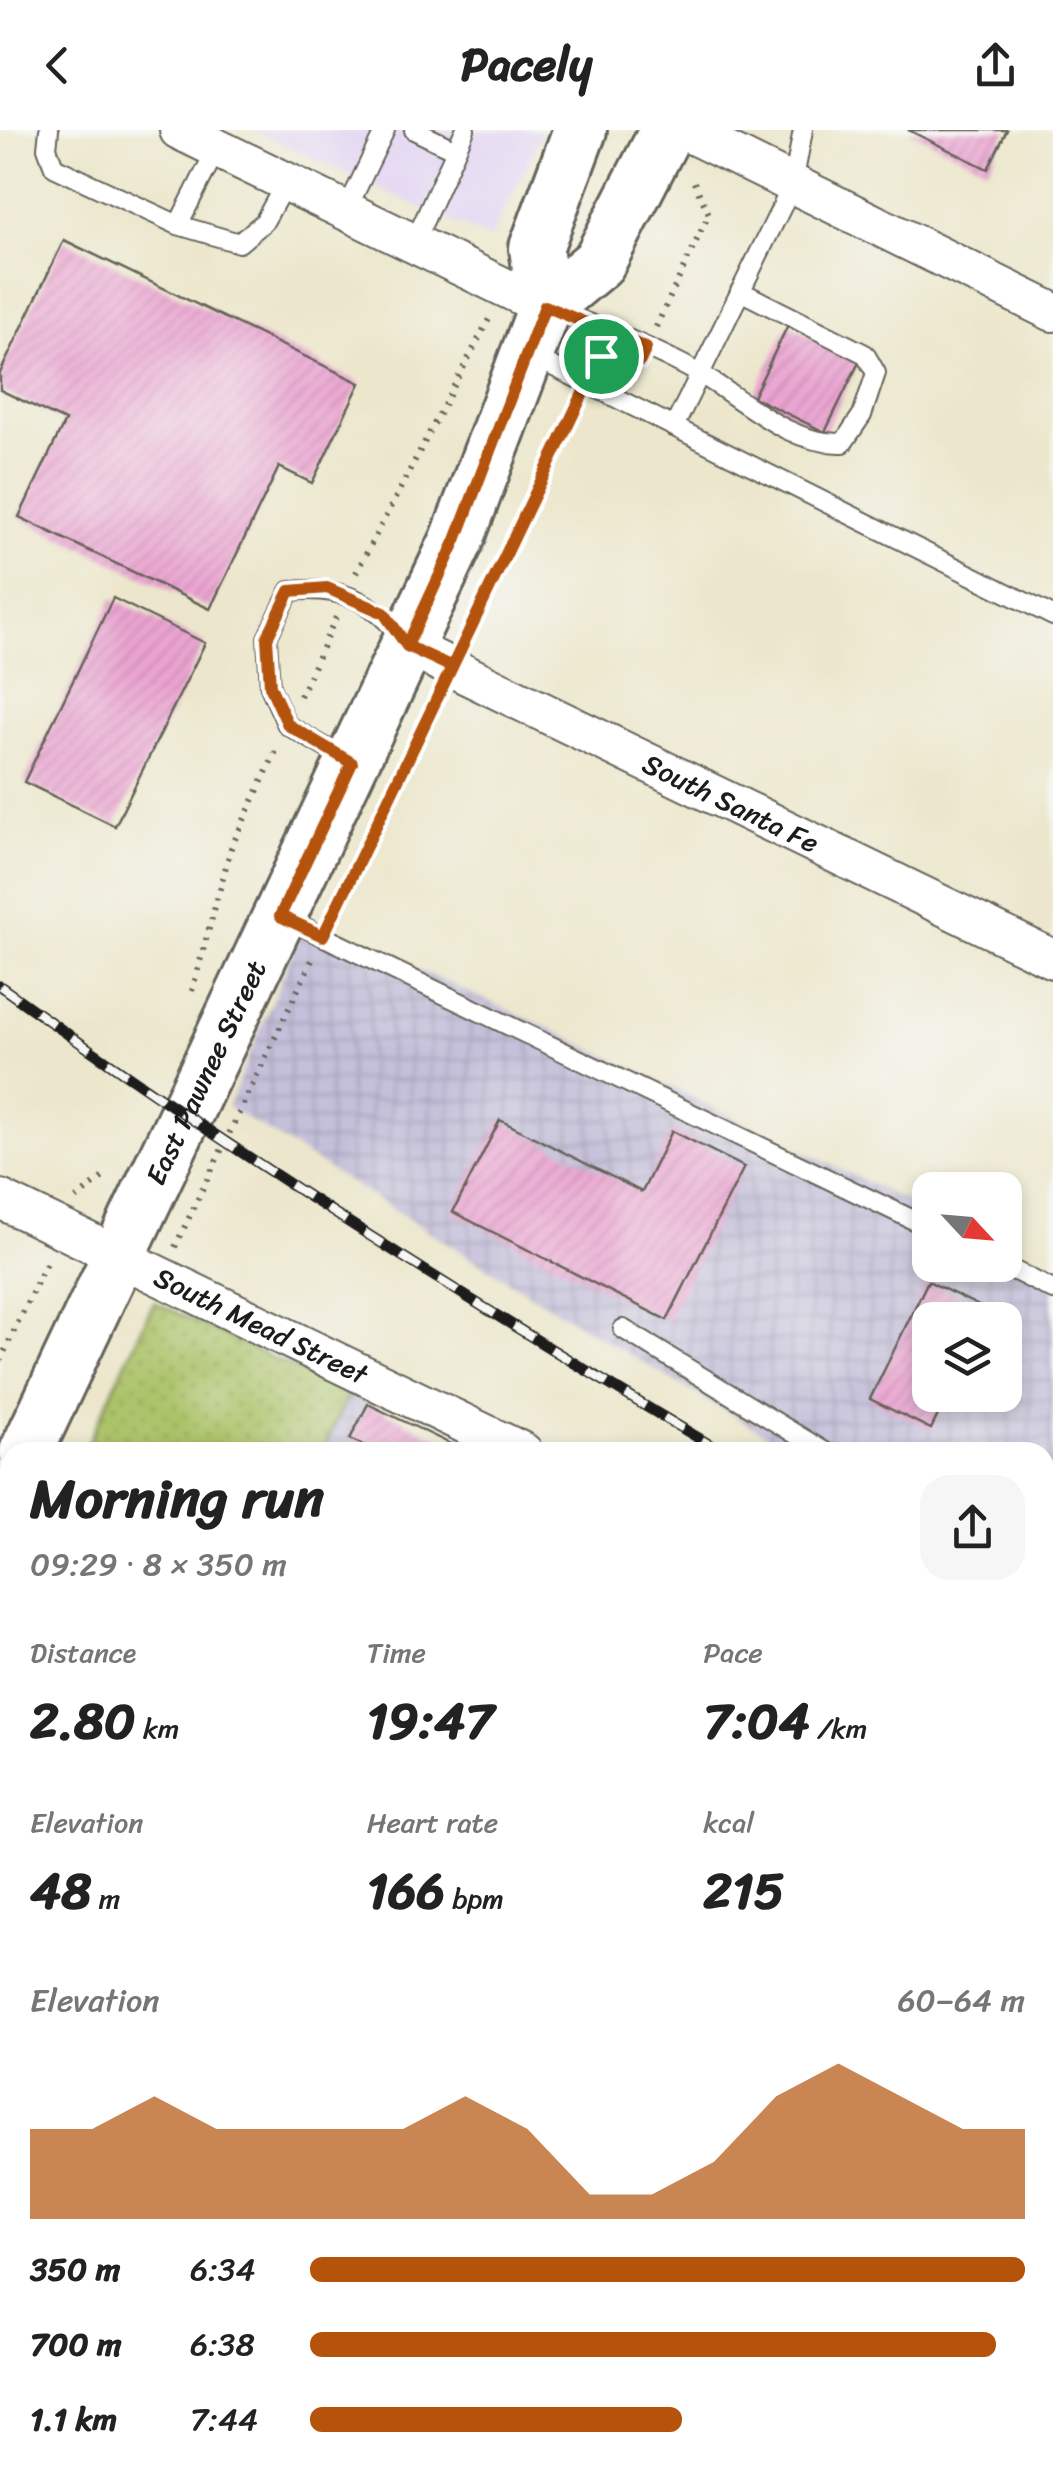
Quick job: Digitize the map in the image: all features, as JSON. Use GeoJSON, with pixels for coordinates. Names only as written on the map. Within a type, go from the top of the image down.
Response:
{"type":"FeatureCollection","features":[{"type":"Feature","properties":{"kind":"main road","name":"East Pawnee Street"},"geometry":{"type":"LineString","coordinates":[[32,1442],[140,1267],[302,926],[352,763],[430,656],[456,540],[536,330],[536,248],[580,130]]}},
{"type":"Feature","properties":{"kind":"main road"},"geometry":{"type":"LineString","coordinates":[[536,330],[599,262],[682,132]]}},
{"type":"Feature","properties":{"kind":"street"},"geometry":{"type":"LineString","coordinates":[[179,130],[414,243],[536,330]]}},
{"type":"Feature","properties":{"kind":"street"},"geometry":{"type":"LineString","coordinates":[[682,132],[1053,312]]}},
{"type":"Feature","properties":{"kind":"street","name":"South Santa Fe"},"geometry":{"type":"LineString","coordinates":[[430,656],[1053,959]]}},
{"type":"Feature","properties":{"kind":"street","name":"South Mead Street"},"geometry":{"type":"LineString","coordinates":[[0,1199],[502,1442]]}},
{"type":"Feature","properties":{"kind":"lane"},"geometry":{"type":"LineString","coordinates":[[49,130],[47,148],[54,167],[178,225],[239,244],[264,222],[286,182]]}},
{"type":"Feature","properties":{"kind":"lane"},"geometry":{"type":"LineString","coordinates":[[346,211],[384,130]]}},
{"type":"Feature","properties":{"kind":"lane"},"geometry":{"type":"LineString","coordinates":[[414,130],[455,150]]}},
{"type":"Feature","properties":{"kind":"lane"},"geometry":{"type":"LineString","coordinates":[[414,243],[464,130]]}},
{"type":"Feature","properties":{"kind":"lane"},"geometry":{"type":"LineString","coordinates":[[674,427],[792,184],[803,130]]}},
{"type":"Feature","properties":{"kind":"lane"},"geometry":{"type":"LineString","coordinates":[[178,225],[217,148]]}},
{"type":"Feature","properties":{"kind":"lane"},"geometry":{"type":"LineString","coordinates":[[536,330],[646,348],[700,374],[750,410],[824,444],[842,443],[862,415],[876,373],[865,354],[740,291]]}},
{"type":"Feature","properties":{"kind":"lane"},"geometry":{"type":"LineString","coordinates":[[536,330],[588,384],[1053,616]]}},
{"type":"Feature","properties":{"kind":"lane"},"geometry":{"type":"LineString","coordinates":[[352,763],[288,725],[270,686],[267,638],[290,591],[327,588],[384,613],[430,656]]}},
{"type":"Feature","properties":{"kind":"lane"},"geometry":{"type":"LineString","coordinates":[[302,926],[912,1219]]}},
{"type":"Feature","properties":{"kind":"lane"},"geometry":{"type":"LineString","coordinates":[[1022,1274],[1053,1290]]}},
{"type":"Feature","properties":{"kind":"lane"},"geometry":{"type":"LineString","coordinates":[[622,1329],[808,1442]]}},
{"type":"Feature","properties":{"kind":"path"},"geometry":{"type":"LineString","coordinates":[[646,348],[709,214],[683,160],[682,132]]}},
{"type":"Feature","properties":{"kind":"path"},"geometry":{"type":"LineString","coordinates":[[140,1267],[430,656],[588,384]]}},
{"type":"Feature","properties":{"kind":"shaded area"},"geometry":{"type":"Polygon","coordinates":[[[252,130],[544,130],[490,239],[252,130]]]}},
{"type":"Feature","properties":{"kind":"shaded area"},"geometry":{"type":"Polygon","coordinates":[[[306,920],[553,1030],[912,1204],[912,1282],[1022,1282],[1022,1258],[1053,1273],[1053,1442],[779,1442],[596,1335],[228,1107],[306,920]]]}},
{"type":"Feature","properties":{"kind":"shaded area"},"geometry":{"type":"Polygon","coordinates":[[[349,1394],[446,1442],[327,1442],[349,1394]]]}},
{"type":"Feature","properties":{"kind":"green space"},"geometry":{"type":"Polygon","coordinates":[[[154,1302],[349,1394],[327,1442],[89,1442],[154,1302]]]}},
{"type":"Feature","properties":{"kind":"building"},"geometry":{"type":"Polygon","coordinates":[[[908,130],[1007,130],[988,169],[908,130]]]}},
{"type":"Feature","properties":{"kind":"building"},"geometry":{"type":"Polygon","coordinates":[[[64,240],[360,383],[312,483],[279,467],[210,609],[19,517],[65,421],[0,390],[0,373],[64,240]]]}},
{"type":"Feature","properties":{"kind":"building"},"geometry":{"type":"Polygon","coordinates":[[[788,325],[860,360],[825,432],[753,397],[788,325]]]}},
{"type":"Feature","properties":{"kind":"building"},"geometry":{"type":"Polygon","coordinates":[[[113,598],[205,643],[115,826],[24,782],[113,598]]]}},
{"type":"Feature","properties":{"kind":"building"},"geometry":{"type":"Polygon","coordinates":[[[500,1120],[642,1192],[672,1131],[744,1167],[667,1320],[453,1212],[500,1120]]]}},
{"type":"Feature","properties":{"kind":"building"},"geometry":{"type":"Polygon","coordinates":[[[930,1282],[971,1302],[918,1302],[930,1282]]]}},
{"type":"Feature","properties":{"kind":"building"},"geometry":{"type":"Polygon","coordinates":[[[912,1314],[912,1412],[940,1412],[931,1429],[870,1399],[912,1314]]]}},
{"type":"Feature","properties":{"kind":"building"},"geometry":{"type":"Polygon","coordinates":[[[368,1404],[446,1442],[356,1442],[350,1439],[368,1404]]]}},
{"type":"Feature","properties":{"kind":"railway"},"geometry":{"type":"LineString","coordinates":[[0,986],[176,1109],[356,1227],[705,1442]]}},
{"type":"Feature","properties":{"kind":"route"},"geometry":{"type":"LineString","coordinates":[[601,356],[452,667],[407,646],[384,613],[327,588],[290,591],[267,638],[270,686],[288,725],[352,763],[280,916],[323,936],[452,667],[407,646],[456,540],[545,306],[646,348],[640,361],[601,356]]}}]}
